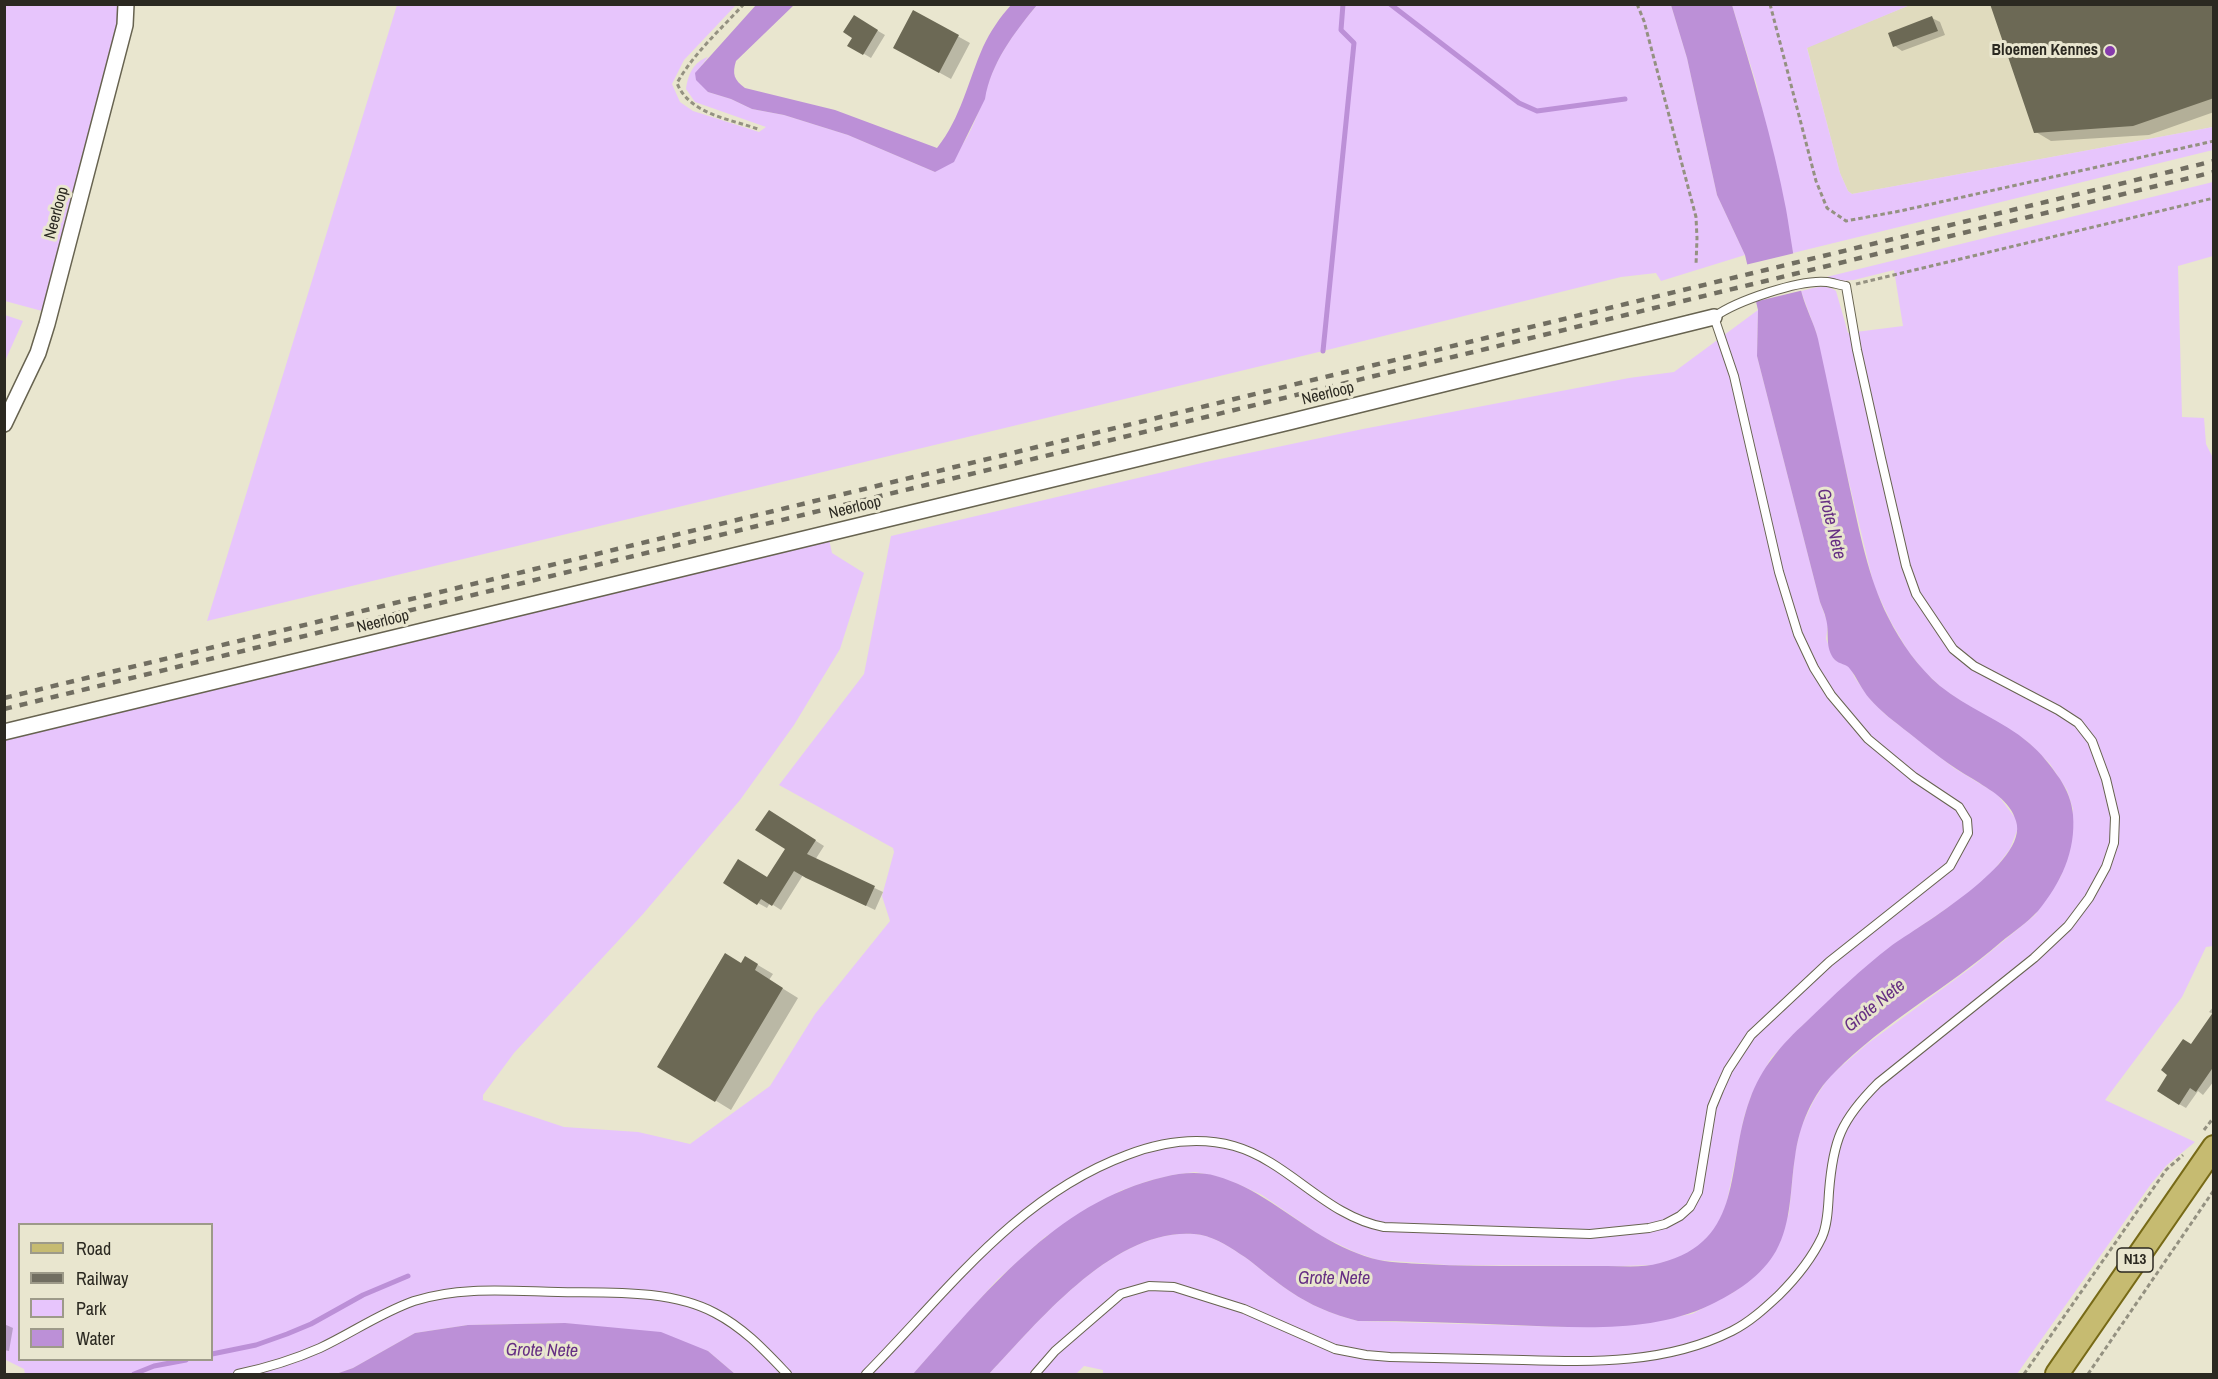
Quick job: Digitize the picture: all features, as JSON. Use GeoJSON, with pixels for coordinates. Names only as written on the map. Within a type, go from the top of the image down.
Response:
{"type":"FeatureCollection","features":[{"type":"Feature","properties":{"kind":"main road","name":"N13"},"geometry":{"type":"LineString","coordinates":[[2057,1374],[2207,1141]]}},
{"type":"Feature","properties":{"kind":"street","name":"Neerloop"},"geometry":{"type":"LineString","coordinates":[[4,424],[43,338],[125,25],[126,4]]}},
{"type":"Feature","properties":{"kind":"street","name":"Neerloop"},"geometry":{"type":"LineString","coordinates":[[4,732],[1289,422],[1714,317]]}},
{"type":"Feature","properties":{"kind":"lane"},"geometry":{"type":"LineString","coordinates":[[866,1374],[951,1282],[1032,1207],[1094,1168],[1151,1146],[1183,1141],[1219,1143],[1236,1147],[1275,1164],[1337,1209],[1368,1224],[1384,1227],[1590,1234],[1631,1231],[1665,1224],[1680,1216],[1690,1207],[1698,1192],[1712,1107],[1728,1070],[1751,1035],[1829,962],[1950,866],[1968,833],[1967,820],[1959,807],[1906,771],[1868,739],[1831,695],[1814,668],[1798,634],[1779,572],[1734,376],[1714,317],[1726,308],[1803,284],[1826,282],[1846,286],[1876,436],[1906,566],[1916,594],[1953,649],[1974,666],[2078,723],[2092,741],[2106,778],[2115,817],[2114,843],[2106,867],[2089,898],[2068,926],[2034,958],[1878,1083],[1860,1102],[1836,1140],[1831,1162],[1824,1233],[1815,1251],[1785,1289],[1759,1314],[1734,1331],[1691,1347],[1638,1359],[1567,1361],[1366,1355],[1335,1349],[1234,1306],[1174,1287],[1149,1286],[1121,1293],[1055,1351],[1035,1374]]}},
{"type":"Feature","properties":{"kind":"lane"},"geometry":{"type":"LineString","coordinates":[[238,1374],[297,1358],[375,1318],[415,1301],[466,1292],[516,1290],[649,1296],[687,1302],[714,1312],[736,1326],[760,1346],[787,1374]]}},
{"type":"Feature","properties":{"kind":"path"},"geometry":{"type":"LineString","coordinates":[[744,4],[684,71],[678,83],[681,94],[692,105],[758,129]]}},
{"type":"Feature","properties":{"kind":"path"},"geometry":{"type":"LineString","coordinates":[[1636,4],[1644,21],[1696,217],[1696,265]]}},
{"type":"Feature","properties":{"kind":"path"},"geometry":{"type":"LineString","coordinates":[[1770,4],[1816,181],[1827,208],[1845,221],[1900,211],[2214,141]]}},
{"type":"Feature","properties":{"kind":"path"},"geometry":{"type":"LineString","coordinates":[[1846,286],[2214,198]]}},
{"type":"Feature","properties":{"kind":"path"},"geometry":{"type":"LineString","coordinates":[[2207,1141],[2214,1116]]}},
{"type":"Feature","properties":{"kind":"path"},"geometry":{"type":"LineString","coordinates":[[2025,1374],[2166,1170],[2187,1151]]}},
{"type":"Feature","properties":{"kind":"path"},"geometry":{"type":"LineString","coordinates":[[2088,1374],[2214,1190]]}},
{"type":"Feature","properties":{"kind":"shaded area"},"geometry":{"type":"Polygon","coordinates":[[[1910,5],[2213,5],[2213,127],[1852,194],[1848,191],[1840,173],[1807,47],[1910,5]]]}},
{"type":"Feature","properties":{"kind":"green space"},"geometry":{"type":"Polygon","coordinates":[[[5,5],[120,5],[120,15],[42,311],[5,301],[5,5]]]}},
{"type":"Feature","properties":{"kind":"green space"},"geometry":{"type":"Polygon","coordinates":[[[397,5],[736,5],[684,60],[672,84],[680,102],[693,111],[759,132],[766,127],[695,102],[686,89],[688,79],[695,66],[708,57],[696,73],[708,92],[752,109],[784,115],[848,135],[935,172],[964,142],[1002,54],[1037,5],[1671,5],[1687,58],[1717,195],[1745,255],[1661,281],[1656,273],[1621,277],[207,621],[397,5]]]}},
{"type":"Feature","properties":{"kind":"green space"},"geometry":{"type":"Polygon","coordinates":[[[1732,5],[1910,5],[1807,48],[1840,173],[1848,191],[1852,194],[2213,127],[2213,150],[1793,253],[1757,86],[1732,5]]]}},
{"type":"Feature","properties":{"kind":"green space"},"geometry":{"type":"Polygon","coordinates":[[[2213,182],[2213,256],[2178,266],[2182,417],[2204,418],[2206,444],[2213,458],[2213,946],[2206,947],[2182,997],[2105,1100],[2195,1142],[2167,1165],[2151,1184],[2017,1374],[1103,1374],[1103,1370],[1084,1366],[1076,1374],[989,1374],[1080,1282],[1107,1262],[1135,1246],[1164,1236],[1194,1234],[1213,1238],[1244,1257],[1303,1300],[1334,1314],[1358,1321],[1564,1327],[1630,1325],[1692,1314],[1734,1292],[1774,1254],[1789,1213],[1795,1153],[1801,1127],[1814,1100],[1829,1077],[1867,1044],[1972,967],[2035,915],[2061,876],[2073,809],[2067,790],[2050,764],[2028,742],[1943,689],[1924,671],[1908,651],[1874,586],[1836,428],[1816,332],[1801,291],[1824,287],[1836,291],[1848,333],[1903,326],[1894,270],[1854,280],[1802,283],[2213,182]]]}},
{"type":"Feature","properties":{"kind":"green space"},"geometry":{"type":"Polygon","coordinates":[[[1758,310],[1757,356],[1820,602],[1828,624],[1826,639],[1835,660],[1850,667],[1870,699],[1886,715],[1954,768],[1997,794],[2016,819],[2018,828],[2010,849],[1994,870],[1972,891],[1889,948],[1802,1026],[1771,1058],[1751,1096],[1744,1117],[1726,1206],[1717,1227],[1696,1249],[1678,1258],[1654,1265],[1448,1265],[1378,1260],[1321,1236],[1262,1195],[1215,1176],[1195,1172],[1148,1181],[1120,1191],[1045,1237],[997,1280],[913,1374],[735,1374],[708,1351],[565,1323],[468,1325],[415,1333],[353,1368],[336,1374],[25,1374],[24,1369],[4,1359],[4,738],[829,539],[832,553],[864,573],[840,649],[794,725],[740,800],[643,914],[514,1053],[483,1095],[483,1100],[564,1127],[638,1132],[690,1144],[770,1086],[815,1014],[890,921],[882,896],[894,852],[893,848],[779,785],[864,674],[891,536],[1206,462],[1629,378],[1674,372],[1758,310]]]}},
{"type":"Feature","properties":{"kind":"green space"},"geometry":{"type":"Polygon","coordinates":[[[4,315],[23,321],[5,361],[4,315]]]}},
{"type":"Feature","properties":{"kind":"water"},"geometry":{"type":"Polygon","coordinates":[[[756,5],[794,5],[736,61],[735,76],[741,85],[745,88],[835,110],[937,148],[952,124],[983,47],[999,20],[1011,5],[1037,5],[998,61],[985,99],[954,162],[935,172],[848,135],[784,115],[752,109],[708,92],[696,80],[695,73],[756,5]]]}},
{"type":"Feature","properties":{"kind":"water","name":"Grote Nete"},"geometry":{"type":"Polygon","coordinates":[[[1671,5],[1732,5],[1775,157],[1799,283],[1818,339],[1857,522],[1875,586],[1888,617],[1924,671],[1950,694],[2019,735],[2038,751],[2060,779],[2070,801],[2073,828],[2069,854],[2054,889],[2029,920],[1960,975],[1874,1037],[1827,1081],[1813,1100],[1803,1122],[1795,1157],[1788,1217],[1776,1251],[1756,1276],[1710,1305],[1663,1321],[1613,1327],[1358,1321],[1334,1314],[1303,1300],[1244,1257],[1213,1238],[1194,1234],[1164,1236],[1135,1246],[1107,1262],[1080,1282],[989,1374],[913,1374],[994,1284],[1055,1230],[1089,1207],[1125,1189],[1177,1174],[1203,1173],[1231,1181],[1258,1194],[1335,1243],[1364,1256],[1384,1261],[1462,1266],[1647,1266],[1688,1252],[1707,1238],[1720,1219],[1728,1198],[1742,1124],[1750,1099],[1773,1057],[1797,1030],[1869,964],[1947,908],[1990,873],[2006,855],[2016,837],[2016,821],[2004,801],[1940,758],[1883,712],[1866,695],[1849,667],[1835,660],[1832,655],[1826,617],[1820,602],[1757,356],[1758,310],[1745,255],[1717,195],[1687,58],[1671,5]]]}},
{"type":"Feature","properties":{"kind":"water"},"geometry":{"type":"Polygon","coordinates":[[[565,1323],[661,1332],[708,1351],[735,1374],[336,1374],[353,1368],[415,1333],[468,1325],[565,1323]]]}},
{"type":"Feature","properties":{"kind":"pier"},"geometry":{"type":"Polygon","coordinates":[[[1795,253],[1804,290],[1754,302],[1745,265],[1795,253]]]}},
{"type":"Feature","properties":{"kind":"building","name":"Bloemen Kennes"},"geometry":{"type":"Polygon","coordinates":[[[1990,4],[2214,4],[2214,98],[2133,126],[2034,133],[1990,4]]]}},
{"type":"Feature","properties":{"kind":"building"},"geometry":{"type":"Polygon","coordinates":[[[913,10],[959,35],[939,73],[893,48],[913,10]]]}},
{"type":"Feature","properties":{"kind":"building"},"geometry":{"type":"Polygon","coordinates":[[[854,15],[878,30],[863,55],[847,46],[852,38],[843,32],[854,15]]]}},
{"type":"Feature","properties":{"kind":"building"},"geometry":{"type":"Polygon","coordinates":[[[1932,16],[1938,31],[1893,47],[1888,33],[1932,16]]]}},
{"type":"Feature","properties":{"kind":"building"},"geometry":{"type":"Polygon","coordinates":[[[769,810],[816,840],[807,854],[875,886],[866,906],[794,871],[772,906],[761,899],[757,905],[723,883],[738,859],[767,877],[785,849],[755,830],[769,810]]]}},
{"type":"Feature","properties":{"kind":"building"},"geometry":{"type":"Polygon","coordinates":[[[725,953],[741,963],[745,956],[758,964],[755,970],[783,988],[715,1102],[657,1067],[725,953]]]}},
{"type":"Feature","properties":{"kind":"building"},"geometry":{"type":"Polygon","coordinates":[[[2214,1011],[2214,1066],[2196,1092],[2190,1088],[2179,1105],[2157,1091],[2167,1075],[2161,1070],[2183,1039],[2191,1044],[2214,1011]]]}},
{"type":"Feature","properties":{"kind":"waterway"},"geometry":{"type":"LineString","coordinates":[[1323,351],[1354,43],[1341,30],[1343,4]]}},
{"type":"Feature","properties":{"kind":"waterway"},"geometry":{"type":"LineString","coordinates":[[1390,4],[1519,103],[1537,111],[1625,99]]}},
{"type":"Feature","properties":{"kind":"waterway"},"geometry":{"type":"LineString","coordinates":[[213,1354],[256,1345],[287,1334],[311,1324],[363,1295],[408,1276]]}},
{"type":"Feature","properties":{"kind":"waterway"},"geometry":{"type":"LineString","coordinates":[[134,1374],[154,1366],[181,1361]]}},
{"type":"Feature","properties":{"kind":"railway"},"geometry":{"type":"LineString","coordinates":[[4,698],[2214,161]]}},
{"type":"Feature","properties":{"kind":"railway"},"geometry":{"type":"LineString","coordinates":[[4,709],[2214,172]]}},
{"type":"Feature","properties":{"kind":"place","name":"Bloemen Kennes"},"geometry":{"type":"Point","coordinates":[2110,51]}}]}
